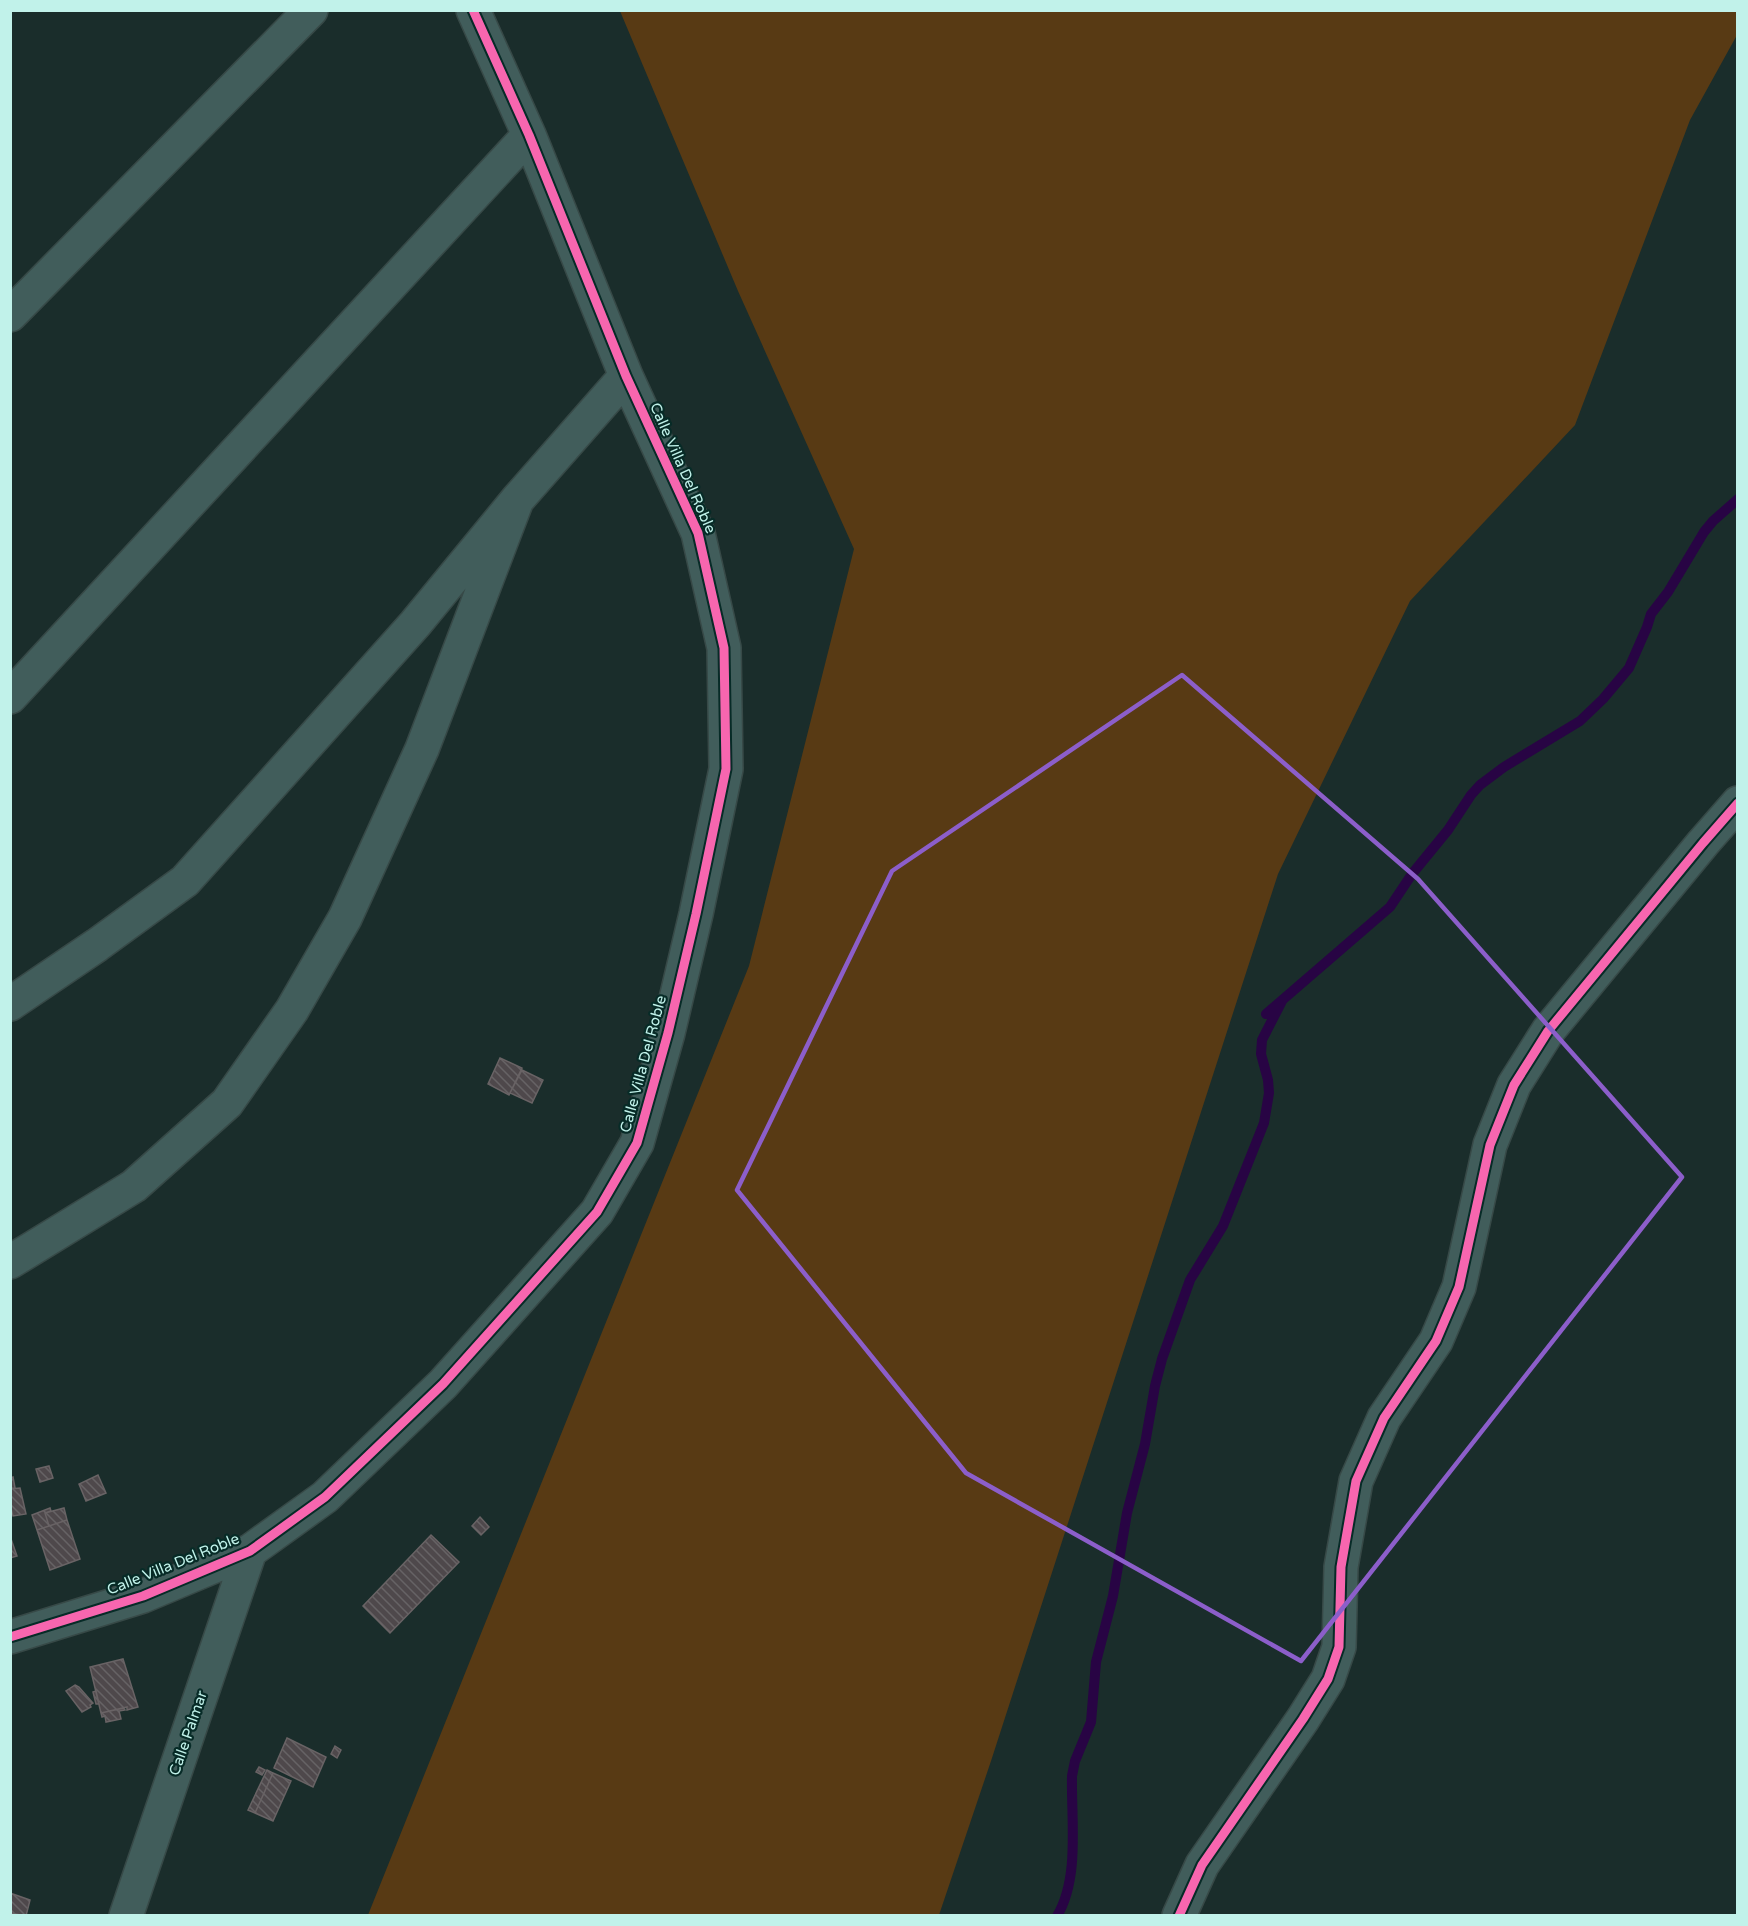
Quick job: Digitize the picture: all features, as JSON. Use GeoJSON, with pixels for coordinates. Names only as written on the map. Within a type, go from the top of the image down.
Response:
{"type":"FeatureCollection","features":[{"type":"Feature","properties":{"kind":"street"},"geometry":{"type":"LineString","coordinates":[[10,315],[311,10]]}},
{"type":"Feature","properties":{"kind":"street","name":"Calle Villa Del Roble"},"geometry":{"type":"LineString","coordinates":[[10,1637],[143,1596],[249,1551],[325,1497],[443,1384],[597,1212],[638,1143],[668,1033],[696,914],[726,769],[724,648],[698,533],[626,376],[529,135],[473,10]]}},
{"type":"Feature","properties":{"kind":"street"},"geometry":{"type":"LineString","coordinates":[[10,697],[529,135]]}},
{"type":"Feature","properties":{"kind":"street"},"geometry":{"type":"LineString","coordinates":[[10,1004],[185,881],[415,624],[517,500],[626,376]]}},
{"type":"Feature","properties":{"kind":"street"},"geometry":{"type":"LineString","coordinates":[[10,1262],[134,1186],[226,1102],[292,1010],[345,918],[422,749],[517,500]]}},
{"type":"Feature","properties":{"kind":"street"},"geometry":{"type":"LineString","coordinates":[[1179,1916],[1202,1864],[1296,1729],[1328,1678],[1339,1647],[1341,1567],[1356,1481],[1384,1418],[1436,1341],[1459,1287],[1490,1144],[1514,1085],[1548,1031],[1737,803]]}},
{"type":"Feature","properties":{"kind":"street","name":"Calle Palmar"},"geometry":{"type":"LineString","coordinates":[[126,1916],[249,1551]]}},
{"type":"Feature","properties":{"kind":"highlighted area"},"geometry":{"type":"Polygon","coordinates":[[[1182,675],[1418,879],[1682,1177],[1301,1661],[966,1473],[737,1190],[892,871],[1182,675]]]}},
{"type":"Feature","properties":{"kind":"shaded area"},"geometry":{"type":"Polygon","coordinates":[[[620,11],[1737,11],[1737,35],[1690,120],[1575,425],[1410,601],[1278,874],[939,1915],[368,1915],[749,966],[854,549],[738,291],[620,11]]]}},
{"type":"Feature","properties":{"kind":"building"},"geometry":{"type":"Polygon","coordinates":[[[500,1058],[522,1068],[509,1095],[488,1084],[500,1058]]]}},
{"type":"Feature","properties":{"kind":"building"},"geometry":{"type":"Polygon","coordinates":[[[522,1070],[543,1080],[532,1103],[510,1093],[522,1070]]]}},
{"type":"Feature","properties":{"kind":"building"},"geometry":{"type":"Polygon","coordinates":[[[49,1466],[53,1478],[40,1482],[36,1469],[49,1466]]]}},
{"type":"Feature","properties":{"kind":"building"},"geometry":{"type":"Polygon","coordinates":[[[98,1475],[106,1493],[86,1501],[79,1484],[98,1475]]]}},
{"type":"Feature","properties":{"kind":"building"},"geometry":{"type":"Polygon","coordinates":[[[13,1477],[15,1488],[10,1489],[10,1478],[13,1477]]]}},
{"type":"Feature","properties":{"kind":"building"},"geometry":{"type":"Polygon","coordinates":[[[20,1488],[26,1514],[13,1516],[10,1489],[20,1488]]]}},
{"type":"Feature","properties":{"kind":"building"},"geometry":{"type":"Polygon","coordinates":[[[50,1508],[51,1511],[45,1513],[49,1526],[37,1530],[32,1515],[50,1508]]]}},
{"type":"Feature","properties":{"kind":"building"},"geometry":{"type":"Polygon","coordinates":[[[64,1508],[67,1520],[49,1526],[45,1513],[64,1508]]]}},
{"type":"Feature","properties":{"kind":"building"},"geometry":{"type":"Polygon","coordinates":[[[480,1517],[489,1527],[481,1535],[472,1526],[480,1517]]]}},
{"type":"Feature","properties":{"kind":"building"},"geometry":{"type":"Polygon","coordinates":[[[67,1520],[80,1559],[50,1570],[37,1530],[67,1520]]]}},
{"type":"Feature","properties":{"kind":"building"},"geometry":{"type":"Polygon","coordinates":[[[431,1535],[459,1562],[390,1633],[363,1606],[431,1535]]]}},
{"type":"Feature","properties":{"kind":"building"},"geometry":{"type":"Polygon","coordinates":[[[10,1536],[17,1556],[10,1558],[10,1536]]]}},
{"type":"Feature","properties":{"kind":"building"},"geometry":{"type":"Polygon","coordinates":[[[123,1659],[138,1707],[101,1713],[90,1667],[123,1659]]]}},
{"type":"Feature","properties":{"kind":"building"},"geometry":{"type":"Polygon","coordinates":[[[75,1685],[93,1703],[91,1707],[82,1712],[66,1691],[75,1685]]]}},
{"type":"Feature","properties":{"kind":"building"},"geometry":{"type":"Polygon","coordinates":[[[96,1691],[99,1704],[96,1704],[93,1692],[96,1691]]]}},
{"type":"Feature","properties":{"kind":"building"},"geometry":{"type":"Polygon","coordinates":[[[124,1708],[125,1710],[119,1711],[121,1719],[106,1722],[105,1716],[102,1717],[101,1713],[124,1708]]]}},
{"type":"Feature","properties":{"kind":"building"},"geometry":{"type":"Polygon","coordinates":[[[287,1738],[326,1757],[313,1787],[274,1768],[287,1738]]]}},
{"type":"Feature","properties":{"kind":"building"},"geometry":{"type":"Polygon","coordinates":[[[335,1746],[341,1750],[337,1758],[331,1754],[335,1746]]]}},
{"type":"Feature","properties":{"kind":"building"},"geometry":{"type":"Polygon","coordinates":[[[259,1767],[265,1770],[262,1775],[256,1772],[259,1767]]]}},
{"type":"Feature","properties":{"kind":"building"},"geometry":{"type":"Polygon","coordinates":[[[267,1770],[273,1773],[255,1813],[248,1810],[267,1770]]]}},
{"type":"Feature","properties":{"kind":"building"},"geometry":{"type":"Polygon","coordinates":[[[273,1773],[291,1781],[273,1821],[255,1813],[273,1773]]]}},
{"type":"Feature","properties":{"kind":"building"},"geometry":{"type":"Polygon","coordinates":[[[10,1893],[30,1900],[26,1916],[10,1913],[10,1893]]]}},
{"type":"Feature","properties":{"kind":"waterway"},"geometry":{"type":"LineString","coordinates":[[1057,1916],[1064,1901],[1072,1866],[1072,1776],[1075,1761],[1091,1722],[1096,1662],[1113,1596],[1127,1513],[1145,1444],[1155,1386],[1162,1359],[1190,1280],[1223,1226],[1264,1123],[1269,1093],[1261,1054],[1262,1040],[1282,1001],[1266,1014],[1390,907],[1412,874],[1448,830],[1480,785],[1504,767],[1580,721],[1603,699],[1629,668],[1651,614],[1668,592],[1704,532],[1738,499]]}},
{"type":"Feature","properties":{"kind":"cycle path"},"geometry":{"type":"LineString","coordinates":[[10,1637],[143,1596],[250,1551],[325,1497],[443,1384],[597,1212],[637,1143],[668,1033],[696,914],[726,769],[724,648],[698,533],[626,376],[529,135],[473,10]]}},
{"type":"Feature","properties":{"kind":"cycle path"},"geometry":{"type":"LineString","coordinates":[[1179,1916],[1202,1865],[1328,1679],[1339,1647],[1341,1567],[1356,1481],[1384,1418],[1436,1341],[1459,1287],[1490,1145],[1514,1085],[1548,1031],[1738,803]]}}]}
